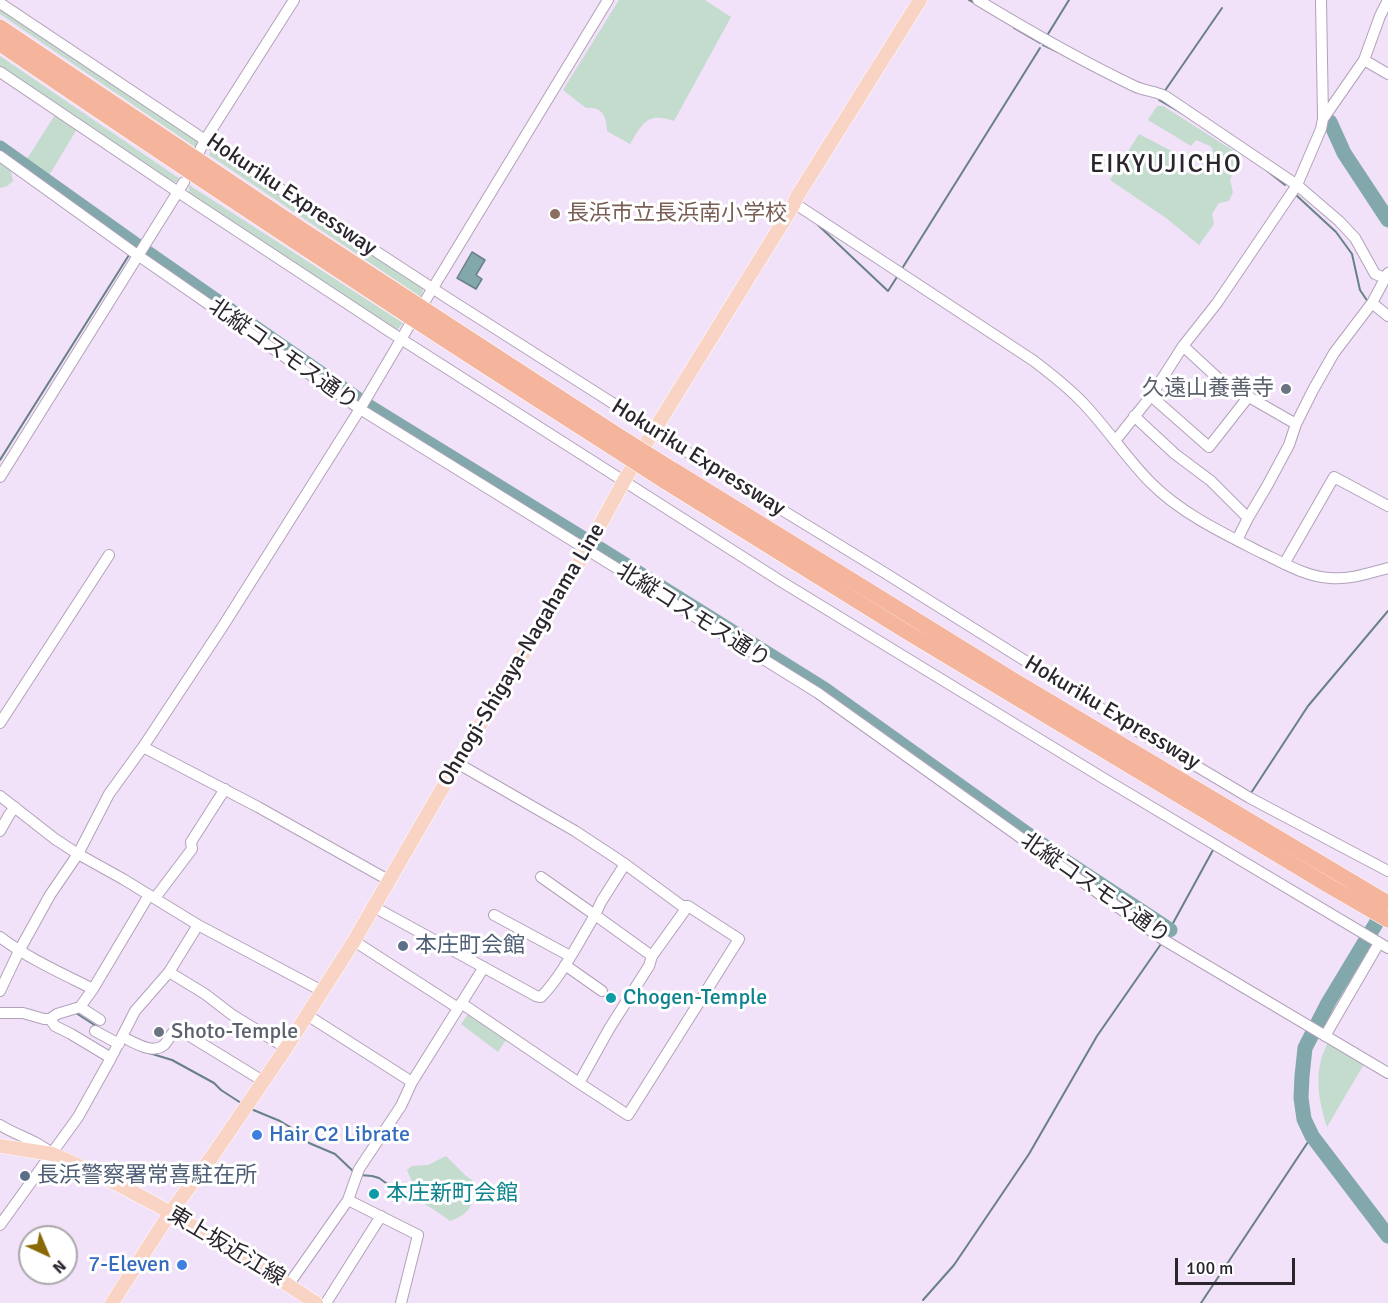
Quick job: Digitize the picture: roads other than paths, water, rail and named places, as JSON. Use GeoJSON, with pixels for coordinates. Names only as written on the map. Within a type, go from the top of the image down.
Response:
{"type":"FeatureCollection","features":[{"type":"Feature","properties":{"kind":"highway","name":"Hokuriku Expressway"},"geometry":{"type":"LineString","coordinates":[[0,27],[668,475],[1005,675],[1334,880],[1388,920]]}},
{"type":"Feature","properties":{"kind":"highway","name":"Hokuriku Expressway"},"geometry":{"type":"LineString","coordinates":[[0,44],[440,338],[609,437]]}},
{"type":"Feature","properties":{"kind":"highway","name":"Hokuriku Expressway"},"geometry":{"type":"LineString","coordinates":[[1334,880],[1388,903]]}},
{"type":"Feature","properties":{"kind":"main road","name":"Ohnogi-Shigaya-Nagahama Line"},"geometry":{"type":"LineString","coordinates":[[112,1303],[170,1213],[213,1155],[286,1048],[354,941],[457,764],[587,549],[624,481],[920,0]]}},
{"type":"Feature","properties":{"kind":"main road","name":"東上坂近江線"},"geometry":{"type":"LineString","coordinates":[[5,1147],[52,1154],[100,1175],[242,1255],[316,1303]]}},
{"type":"Feature","properties":{"kind":"street"},"geometry":{"type":"LineString","coordinates":[[198,154],[294,0]]}},
{"type":"Feature","properties":{"kind":"street"},"geometry":{"type":"LineString","coordinates":[[425,301],[608,0]]}},
{"type":"Feature","properties":{"kind":"street"},"geometry":{"type":"LineString","coordinates":[[978,0],[1046,41],[1136,87],[1163,95],[1297,185],[1339,221],[1354,238],[1375,274],[1387,277],[1372,303],[1334,353],[1312,390],[1289,445],[1237,540]]}},
{"type":"Feature","properties":{"kind":"street"},"geometry":{"type":"LineString","coordinates":[[1115,441],[1151,396],[1183,346],[1217,303],[1297,185],[1321,129],[1323,119],[1321,0]]}},
{"type":"Feature","properties":{"kind":"street"},"geometry":{"type":"LineString","coordinates":[[1323,119],[1364,60],[1388,0]]}},
{"type":"Feature","properties":{"kind":"street"},"geometry":{"type":"LineString","coordinates":[[0,3],[205,140],[647,425],[654,432],[1134,729],[1250,798],[1387,870]]}},
{"type":"Feature","properties":{"kind":"street"},"geometry":{"type":"LineString","coordinates":[[1364,60],[1388,74]]}},
{"type":"Feature","properties":{"kind":"street"},"geometry":{"type":"LineString","coordinates":[[0,72],[181,187],[401,339],[844,620],[1102,778],[1381,944],[1324,1035]]}},
{"type":"Feature","properties":{"kind":"street","name":"北縦コスモス通り"},"geometry":{"type":"LineString","coordinates":[[0,156],[134,252],[362,405],[818,693],[1164,940],[1388,1073]]}},
{"type":"Feature","properties":{"kind":"street"},"geometry":{"type":"LineString","coordinates":[[0,477],[134,252],[181,187]]}},
{"type":"Feature","properties":{"kind":"street"},"geometry":{"type":"LineString","coordinates":[[794,203],[1034,361],[1059,380],[1084,404],[1150,482],[1175,505],[1237,540],[1308,575],[1330,579],[1356,577],[1388,568]]}},
{"type":"Feature","properties":{"kind":"street"},"geometry":{"type":"LineString","coordinates":[[1372,303],[1388,316]]}},
{"type":"Feature","properties":{"kind":"street"},"geometry":{"type":"LineString","coordinates":[[0,992],[18,950],[50,895],[78,854],[109,794],[223,626],[409,326]]}},
{"type":"Feature","properties":{"kind":"street"},"geometry":{"type":"LineString","coordinates":[[1183,346],[1221,381],[1296,424]]}},
{"type":"Feature","properties":{"kind":"street"},"geometry":{"type":"LineString","coordinates":[[1151,396],[1209,447],[1249,396]]}},
{"type":"Feature","properties":{"kind":"street"},"geometry":{"type":"LineString","coordinates":[[1134,416],[1175,454],[1211,481],[1248,518]]}},
{"type":"Feature","properties":{"kind":"street"},"geometry":{"type":"LineString","coordinates":[[1284,564],[1334,477],[1388,506]]}},
{"type":"Feature","properties":{"kind":"street"},"geometry":{"type":"LineString","coordinates":[[0,723],[109,555]]}},
{"type":"Feature","properties":{"kind":"street"},"geometry":{"type":"LineString","coordinates":[[143,747],[225,789],[390,881]]}},
{"type":"Feature","properties":{"kind":"street"},"geometry":{"type":"LineString","coordinates":[[354,941],[460,1005],[628,1115],[739,939],[688,906],[682,906],[575,831],[457,764]]}},
{"type":"Feature","properties":{"kind":"street"},"geometry":{"type":"LineString","coordinates":[[51,1021],[57,1014],[80,1007],[152,897],[192,849],[191,842],[225,789]]}},
{"type":"Feature","properties":{"kind":"street"},"geometry":{"type":"LineString","coordinates":[[0,796],[13,810],[78,854],[198,925],[322,991]]}},
{"type":"Feature","properties":{"kind":"street"},"geometry":{"type":"LineString","coordinates":[[0,831],[13,810]]}},
{"type":"Feature","properties":{"kind":"street"},"geometry":{"type":"LineString","coordinates":[[374,907],[541,997],[567,961],[625,864]]}},
{"type":"Feature","properties":{"kind":"street"},"geometry":{"type":"LineString","coordinates":[[541,877],[652,956]]}},
{"type":"Feature","properties":{"kind":"street"},"geometry":{"type":"LineString","coordinates":[[579,1083],[609,1029],[649,966],[652,956],[688,906]]}},
{"type":"Feature","properties":{"kind":"street"},"geometry":{"type":"LineString","coordinates":[[494,915],[567,961],[602,991]]}},
{"type":"Feature","properties":{"kind":"street"},"geometry":{"type":"LineString","coordinates":[[0,1225],[78,1117],[135,1011],[169,972],[198,925]]}},
{"type":"Feature","properties":{"kind":"street"},"geometry":{"type":"LineString","coordinates":[[0,938],[18,950],[93,989]]}},
{"type":"Feature","properties":{"kind":"street"},"geometry":{"type":"LineString","coordinates":[[289,1284],[348,1200],[359,1168],[401,1106],[412,1082],[484,967]]}},
{"type":"Feature","properties":{"kind":"street"},"geometry":{"type":"LineString","coordinates":[[169,972],[286,1048]]}},
{"type":"Feature","properties":{"kind":"street"},"geometry":{"type":"LineString","coordinates":[[80,1007],[98,1025],[121,1040],[150,1049],[157,1049],[165,1044],[176,1030],[183,1032],[263,1081]]}},
{"type":"Feature","properties":{"kind":"street"},"geometry":{"type":"LineString","coordinates":[[0,1013],[23,1013],[51,1021],[55,1026],[111,1058]]}},
{"type":"Feature","properties":{"kind":"street"},"geometry":{"type":"LineString","coordinates":[[307,1015],[412,1082]]}},
{"type":"Feature","properties":{"kind":"street"},"geometry":{"type":"LineString","coordinates":[[0,1125],[12,1133],[43,1145],[52,1154]]}},
{"type":"Feature","properties":{"kind":"street"},"geometry":{"type":"LineString","coordinates":[[5,1147],[12,1133]]}},
{"type":"Feature","properties":{"kind":"street"},"geometry":{"type":"LineString","coordinates":[[348,1200],[418,1234],[400,1303]]}},
{"type":"Feature","properties":{"kind":"street"},"geometry":{"type":"LineString","coordinates":[[326,1303],[381,1216]]}},
{"type":"Feature","properties":{"kind":"waterway"},"geometry":{"type":"LineString","coordinates":[[969,0],[976,4]]}},
{"type":"Feature","properties":{"kind":"waterway"},"geometry":{"type":"LineString","coordinates":[[1048,34],[1069,0]]}},
{"type":"Feature","properties":{"kind":"waterway"},"geometry":{"type":"LineString","coordinates":[[1164,92],[1222,8]]}},
{"type":"Feature","properties":{"kind":"waterway"},"geometry":{"type":"LineString","coordinates":[[1014,28],[1040,43]]}},
{"type":"Feature","properties":{"kind":"waterway"},"geometry":{"type":"LineString","coordinates":[[1043,45],[1058,52]]}},
{"type":"Feature","properties":{"kind":"waterway"},"geometry":{"type":"LineString","coordinates":[[903,267],[1040,48]]}},
{"type":"Feature","properties":{"kind":"waterway"},"geometry":{"type":"LineString","coordinates":[[1161,97],[1159,100],[1185,115]]}},
{"type":"Feature","properties":{"kind":"waterway"},"geometry":{"type":"LineString","coordinates":[[1330,122],[1344,153],[1388,220]]}},
{"type":"Feature","properties":{"kind":"waterway"},"geometry":{"type":"LineString","coordinates":[[0,148],[139,247]]}},
{"type":"Feature","properties":{"kind":"waterway"},"geometry":{"type":"LineString","coordinates":[[1266,170],[1285,185]]}},
{"type":"Feature","properties":{"kind":"waterway"},"geometry":{"type":"LineString","coordinates":[[1296,195],[1336,232],[1352,254],[1360,290],[1368,302]]}},
{"type":"Feature","properties":{"kind":"waterway"},"geometry":{"type":"LineString","coordinates":[[818,225],[888,291],[897,277]]}},
{"type":"Feature","properties":{"kind":"waterway"},"geometry":{"type":"LineString","coordinates":[[146,252],[366,405],[582,538]]}},
{"type":"Feature","properties":{"kind":"waterway"},"geometry":{"type":"LineString","coordinates":[[0,460],[129,255]]}},
{"type":"Feature","properties":{"kind":"waterway"},"geometry":{"type":"LineString","coordinates":[[600,549],[824,689],[1054,853]]}},
{"type":"Feature","properties":{"kind":"waterway"},"geometry":{"type":"LineString","coordinates":[[1251,793],[1308,706],[1388,611]]}},
{"type":"Feature","properties":{"kind":"waterway"},"geometry":{"type":"LineString","coordinates":[[1166,936],[1213,850]]}},
{"type":"Feature","properties":{"kind":"waterway"},"geometry":{"type":"LineString","coordinates":[[1062,859],[1170,930]]}},
{"type":"Feature","properties":{"kind":"waterway"},"geometry":{"type":"LineString","coordinates":[[1387,905],[1328,1003],[1305,1048],[1301,1098],[1304,1119],[1312,1136],[1388,1236]]}},
{"type":"Feature","properties":{"kind":"waterway"},"geometry":{"type":"LineString","coordinates":[[923,1300],[954,1265],[1029,1154],[1097,1036],[1161,944]]}},
{"type":"Feature","properties":{"kind":"waterway"},"geometry":{"type":"LineString","coordinates":[[76,1013],[96,1026]]}},
{"type":"Feature","properties":{"kind":"waterway"},"geometry":{"type":"LineString","coordinates":[[149,1053],[172,1060],[214,1083],[241,1103]]}},
{"type":"Feature","properties":{"kind":"waterway"},"geometry":{"type":"LineString","coordinates":[[251,1109],[280,1121],[309,1143],[335,1154],[354,1172]]}},
{"type":"Feature","properties":{"kind":"waterway"},"geometry":{"type":"LineString","coordinates":[[1201,1303],[1312,1136]]}},
{"type":"Feature","properties":{"kind":"waterway"},"geometry":{"type":"LineString","coordinates":[[360,1175],[379,1178],[397,1195],[418,1203]]}},
{"type":"Feature","properties":{"kind":"place","name":"長浜市立長浜南小学校"},"geometry":{"type":"Point","coordinates":[555,214]}},
{"type":"Feature","properties":{"kind":"place","name":"久遠山養善寺"},"geometry":{"type":"Point","coordinates":[1286,389]}},
{"type":"Feature","properties":{"kind":"place","name":"本庄町会館"},"geometry":{"type":"Point","coordinates":[403,946]}},
{"type":"Feature","properties":{"kind":"place","name":"Chogen-Temple"},"geometry":{"type":"Point","coordinates":[611,998]}},
{"type":"Feature","properties":{"kind":"place","name":"Shoto-Temple"},"geometry":{"type":"Point","coordinates":[159,1032]}},
{"type":"Feature","properties":{"kind":"place","name":"Hair C2 Librate"},"geometry":{"type":"Point","coordinates":[257,1135]}},
{"type":"Feature","properties":{"kind":"place","name":"長浜警察署常喜駐在所"},"geometry":{"type":"Point","coordinates":[25,1176]}},
{"type":"Feature","properties":{"kind":"place","name":"本庄新町会館"},"geometry":{"type":"Point","coordinates":[374,1194]}},
{"type":"Feature","properties":{"kind":"place","name":"7-Eleven"},"geometry":{"type":"Point","coordinates":[182,1265]}},
{"type":"Feature","properties":{"kind":"district","name":"EIKYUJICHO"},"geometry":{"type":"Point","coordinates":[1166,165]}}]}
